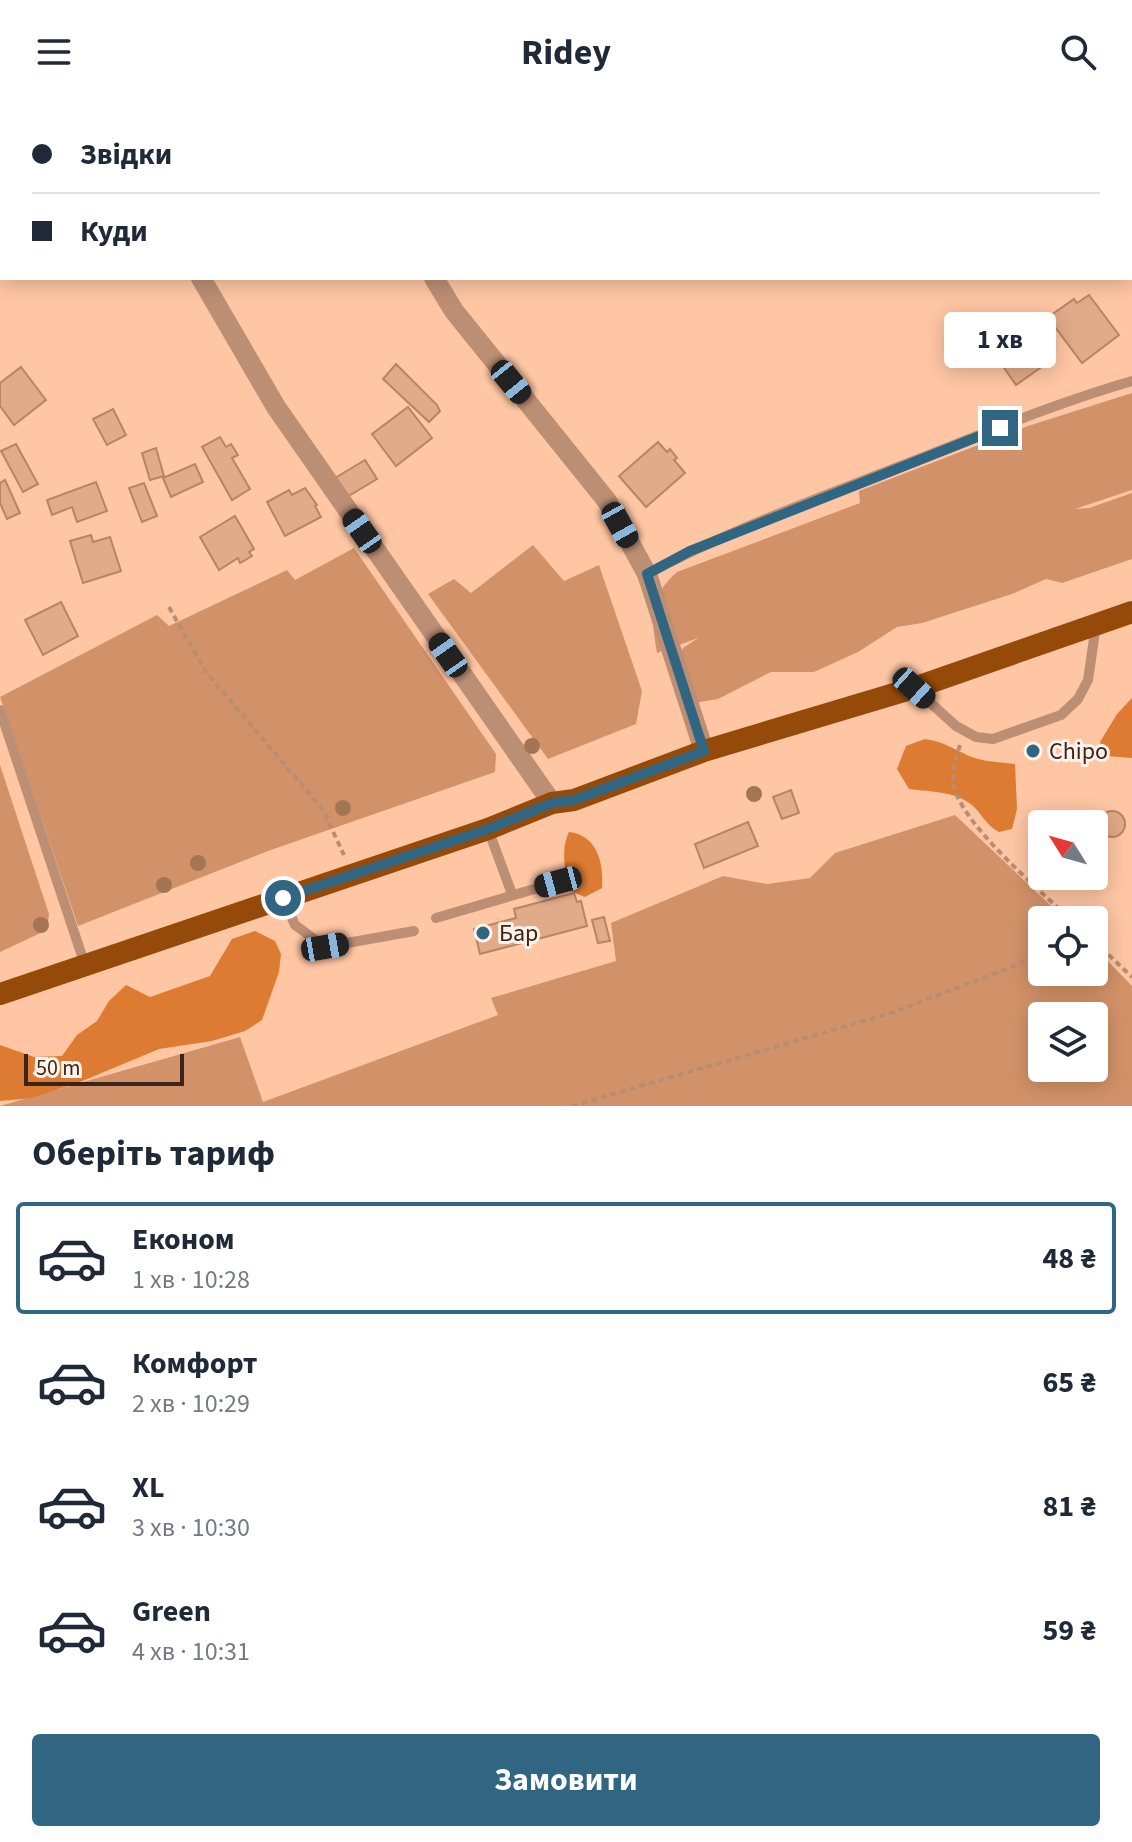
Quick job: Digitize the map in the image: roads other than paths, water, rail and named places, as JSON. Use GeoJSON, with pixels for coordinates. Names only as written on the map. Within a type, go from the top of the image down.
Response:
{"type":"FeatureCollection","features":[{"type":"Feature","properties":{"kind":"highway"},"geometry":{"type":"LineString","coordinates":[[0,994],[488,829],[552,803],[574,800],[704,751],[914,688],[1132,612]]}},
{"type":"Feature","properties":{"kind":"street"},"geometry":{"type":"LineString","coordinates":[[202,280],[276,407],[552,803]]}},
{"type":"Feature","properties":{"kind":"street"},"geometry":{"type":"LineString","coordinates":[[435,280],[454,311],[607,501],[647,574],[704,751]]}},
{"type":"Feature","properties":{"kind":"lane"},"geometry":{"type":"LineString","coordinates":[[647,574],[690,551],[859,483],[1085,395],[1132,381]]}},
{"type":"Feature","properties":{"kind":"lane"},"geometry":{"type":"LineString","coordinates":[[914,688],[964,731],[976,737],[993,739],[1061,715],[1078,699],[1088,680],[1096,625]]}},
{"type":"Feature","properties":{"kind":"lane"},"geometry":{"type":"LineString","coordinates":[[0,710],[85,965]]}},
{"type":"Feature","properties":{"kind":"lane"},"geometry":{"type":"LineString","coordinates":[[488,829],[512,894]]}},
{"type":"Feature","properties":{"kind":"lane"},"geometry":{"type":"LineString","coordinates":[[436,918],[558,882]]}},
{"type":"Feature","properties":{"kind":"lane"},"geometry":{"type":"LineString","coordinates":[[283,898],[295,925],[325,947],[414,931]]}},
{"type":"Feature","properties":{"kind":"place","name":"Chipo"},"geometry":{"type":"Point","coordinates":[1033,751]}},
{"type":"Feature","properties":{"kind":"place","name":"Бар"},"geometry":{"type":"Point","coordinates":[483,933]}}]}
